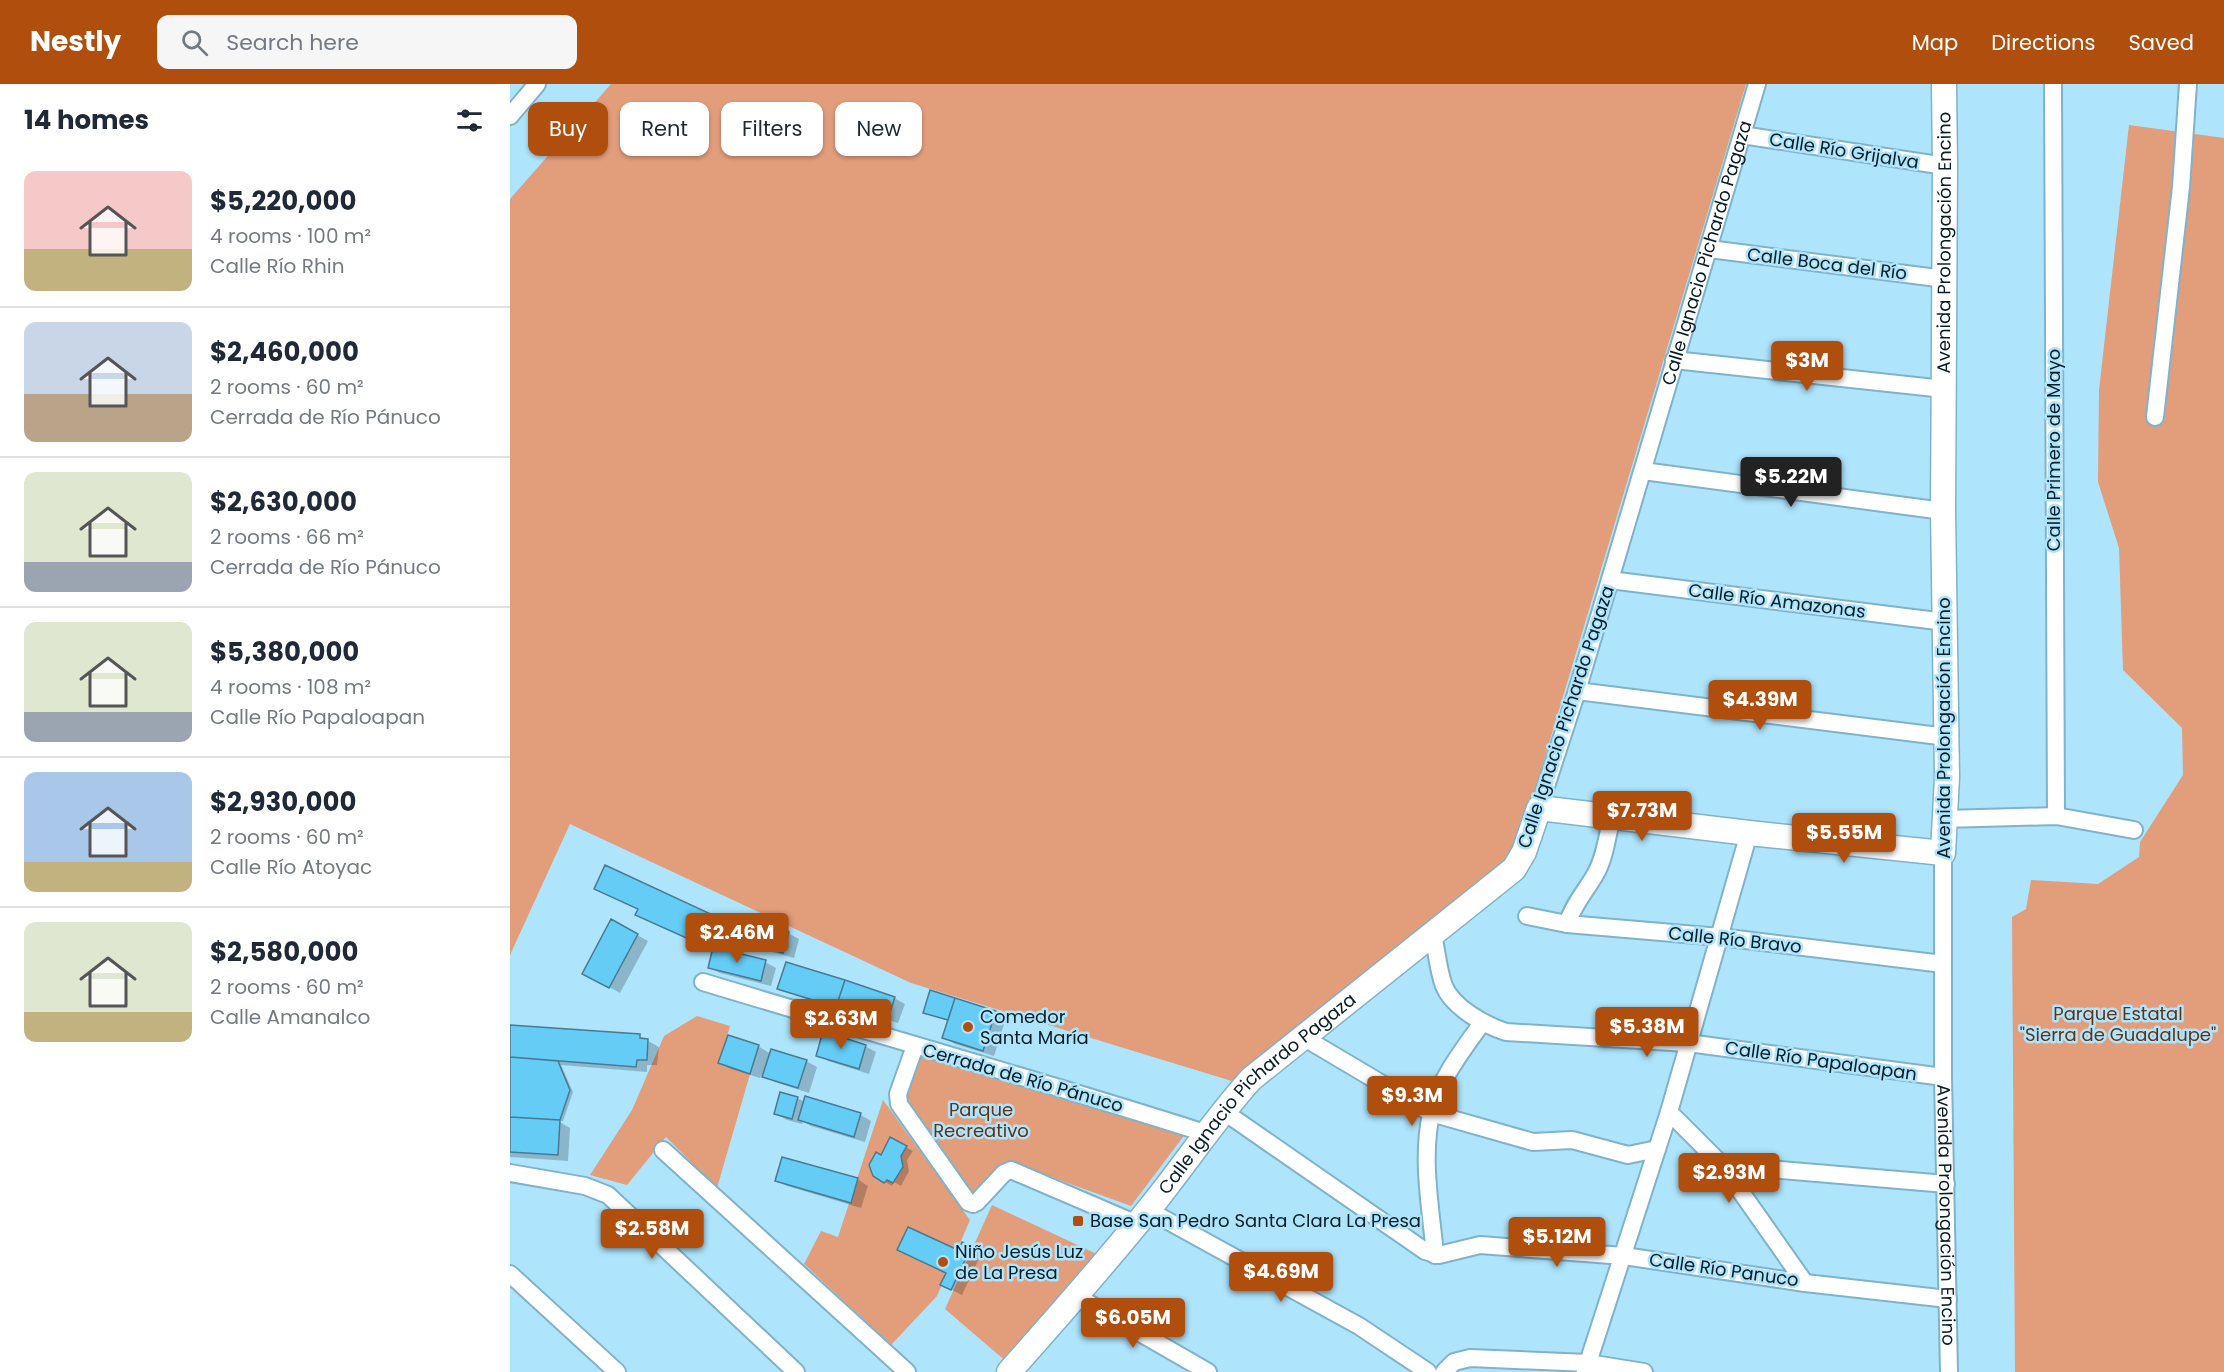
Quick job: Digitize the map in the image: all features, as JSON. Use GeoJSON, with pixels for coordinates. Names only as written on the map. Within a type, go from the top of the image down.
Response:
{"type":"FeatureCollection","features":[{"type":"Feature","properties":{"kind":"street"},"geometry":{"type":"LineString","coordinates":[[510,116],[537,84]]}},
{"type":"Feature","properties":{"kind":"street","name":"Calle Ignacio Pichardo Pagaza"},"geometry":{"type":"LineString","coordinates":[[1009,1372],[1143,1217],[1205,1133],[1251,1079],[1514,869],[1524,852],[1577,691],[1757,84]]}},
{"type":"Feature","properties":{"kind":"street","name":"Avenida Prolongación Encino"},"geometry":{"type":"LineString","coordinates":[[1944,84],[1946,166],[1943,511],[1947,777],[1943,853],[1943,1077],[1949,1372]]}},
{"type":"Feature","properties":{"kind":"street","name":"Calle Primero de Mayo"},"geometry":{"type":"LineString","coordinates":[[2053,84],[2056,816]]}},
{"type":"Feature","properties":{"kind":"street"},"geometry":{"type":"LineString","coordinates":[[2155,417],[2181,187],[2188,84]]}},
{"type":"Feature","properties":{"kind":"street","name":"Calle Río Grijalva"},"geometry":{"type":"LineString","coordinates":[[1742,135],[1946,166]]}},
{"type":"Feature","properties":{"kind":"street","name":"Calle Boca del Río"},"geometry":{"type":"LineString","coordinates":[[1709,249],[1945,279]]}},
{"type":"Feature","properties":{"kind":"street"},"geometry":{"type":"LineString","coordinates":[[1674,360],[1944,389]]}},
{"type":"Feature","properties":{"kind":"street"},"geometry":{"type":"LineString","coordinates":[[1643,471],[1943,511]]}},
{"type":"Feature","properties":{"kind":"street","name":"Calle Río Amazonas"},"geometry":{"type":"LineString","coordinates":[[1610,580],[1945,622]]}},
{"type":"Feature","properties":{"kind":"street"},"geometry":{"type":"LineString","coordinates":[[1577,691],[1947,737]]}},
{"type":"Feature","properties":{"kind":"street"},"geometry":{"type":"LineString","coordinates":[[1539,808],[1943,853]]}},
{"type":"Feature","properties":{"kind":"street"},"geometry":{"type":"LineString","coordinates":[[1944,819],[2056,816],[2134,830]]}},
{"type":"Feature","properties":{"kind":"street"},"geometry":{"type":"LineString","coordinates":[[1567,924],[1571,911],[1595,875],[1603,858],[1612,817]]}},
{"type":"Feature","properties":{"kind":"street"},"geometry":{"type":"LineString","coordinates":[[1587,1368],[1669,1112],[1749,833]]}},
{"type":"Feature","properties":{"kind":"street","name":"Calle Río Bravo"},"geometry":{"type":"LineString","coordinates":[[1527,916],[1567,924],[1720,938],[1943,964]]}},
{"type":"Feature","properties":{"kind":"street","name":"Calle Río Papaloapan"},"geometry":{"type":"LineString","coordinates":[[1433,935],[1445,988],[1457,1002],[1482,1023],[1506,1032],[1688,1043],[1943,1077]]}},
{"type":"Feature","properties":{"kind":"street","name":"Cerrada de Río Pánuco"},"geometry":{"type":"LineString","coordinates":[[703,982],[1039,1081],[1205,1133]]}},
{"type":"Feature","properties":{"kind":"street"},"geometry":{"type":"LineString","coordinates":[[1435,1256],[1427,1163],[1431,1113],[1455,1061],[1482,1023]]}},
{"type":"Feature","properties":{"kind":"street"},"geometry":{"type":"LineString","coordinates":[[1303,1037],[1431,1113],[1533,1142],[1572,1140],[1628,1155],[1657,1149]]}},
{"type":"Feature","properties":{"kind":"street"},"geometry":{"type":"LineString","coordinates":[[915,1046],[898,1094],[899,1104],[968,1202],[972,1204],[977,1202],[1008,1170],[1143,1217],[1359,1326],[1428,1372]]}},
{"type":"Feature","properties":{"kind":"street"},"geometry":{"type":"LineString","coordinates":[[1223,1111],[1435,1256]]}},
{"type":"Feature","properties":{"kind":"street"},"geometry":{"type":"LineString","coordinates":[[1669,1112],[1722,1165],[1805,1282]]}},
{"type":"Feature","properties":{"kind":"street"},"geometry":{"type":"LineString","coordinates":[[663,1149],[907,1372]]}},
{"type":"Feature","properties":{"kind":"street"},"geometry":{"type":"LineString","coordinates":[[1722,1165],[1946,1184]]}},
{"type":"Feature","properties":{"kind":"street"},"geometry":{"type":"LineString","coordinates":[[510,1173],[585,1186],[609,1195],[786,1369]]}},
{"type":"Feature","properties":{"kind":"street","name":"Calle Río Panuco"},"geometry":{"type":"LineString","coordinates":[[1435,1256],[1480,1245],[1624,1256],[1805,1282],[1948,1299]]}},
{"type":"Feature","properties":{"kind":"street"},"geometry":{"type":"LineString","coordinates":[[510,1274],[617,1372]]}},
{"type":"Feature","properties":{"kind":"street"},"geometry":{"type":"LineString","coordinates":[[1076,1296],[1208,1372]]}},
{"type":"Feature","properties":{"kind":"street"},"geometry":{"type":"LineString","coordinates":[[1444,1372],[1454,1362],[1470,1358],[1644,1372]]}},
{"type":"Feature","properties":{"kind":"green space"},"geometry":{"type":"Polygon","coordinates":[[[611,84],[1746,84],[1516,854],[1235,1082],[911,983],[570,824],[510,955],[510,199],[548,156],[608,156],[608,102],[595,102],[611,84]]]}},
{"type":"Feature","properties":{"kind":"green space","name":"Parque Estatal \"Sierra de Guadalupe\""},"geometry":{"type":"Polygon","coordinates":[[[2129,125],[2224,138],[2224,1372],[2015,1372],[2012,917],[2026,909],[2031,880],[2098,884],[2139,857],[2140,842],[2183,775],[2182,728],[2123,670],[2119,548],[2098,482],[2099,390],[2129,125]]]}},
{"type":"Feature","properties":{"kind":"green space"},"geometry":{"type":"Polygon","coordinates":[[[697,1016],[730,1026],[719,1063],[750,1074],[717,1188],[666,1137],[627,1185],[590,1175],[632,1110],[664,1036],[697,1016]]]}},
{"type":"Feature","properties":{"kind":"green space","name":"Parque Recreativo"},"geometry":{"type":"Polygon","coordinates":[[[921,1049],[1186,1133],[1131,1206],[1010,1162],[975,1200],[906,1098],[921,1049]]]}},
{"type":"Feature","properties":{"kind":"green space"},"geometry":{"type":"Polygon","coordinates":[[[883,1100],[970,1220],[937,1296],[891,1345],[804,1264],[821,1231],[838,1237],[883,1100]]]}},
{"type":"Feature","properties":{"kind":"green space"},"geometry":{"type":"Polygon","coordinates":[[[992,1205],[1101,1256],[1008,1363],[945,1309],[992,1205]]]}},
{"type":"Feature","properties":{"kind":"building"},"geometry":{"type":"Polygon","coordinates":[[[605,865],[715,916],[702,945],[635,915],[638,909],[594,889],[605,865]]]}},
{"type":"Feature","properties":{"kind":"building"},"geometry":{"type":"Polygon","coordinates":[[[739,918],[789,932],[783,953],[733,939],[739,918]]]}},
{"type":"Feature","properties":{"kind":"building"},"geometry":{"type":"Polygon","coordinates":[[[611,919],[638,934],[609,988],[582,974],[611,919]]]}},
{"type":"Feature","properties":{"kind":"building"},"geometry":{"type":"Polygon","coordinates":[[[713,947],[766,960],[761,981],[708,968],[713,947]]]}},
{"type":"Feature","properties":{"kind":"building"},"geometry":{"type":"Polygon","coordinates":[[[786,962],[845,980],[836,1007],[777,989],[786,962]]]}},
{"type":"Feature","properties":{"kind":"building"},"geometry":{"type":"Polygon","coordinates":[[[845,980],[895,997],[888,1018],[838,1001],[845,980]]]}},
{"type":"Feature","properties":{"kind":"building"},"geometry":{"type":"Polygon","coordinates":[[[930,990],[955,998],[948,1020],[923,1013],[930,990]]]}},
{"type":"Feature","properties":{"kind":"building"},"geometry":{"type":"Polygon","coordinates":[[[955,998],[996,1011],[983,1051],[942,1038],[955,998]]]}},
{"type":"Feature","properties":{"kind":"building"},"geometry":{"type":"Polygon","coordinates":[[[510,1025],[640,1034],[640,1038],[648,1039],[647,1060],[637,1060],[636,1067],[510,1057],[510,1025]]]}},
{"type":"Feature","properties":{"kind":"building"},"geometry":{"type":"Polygon","coordinates":[[[823,1031],[866,1045],[859,1069],[816,1056],[823,1031]]]}},
{"type":"Feature","properties":{"kind":"building"},"geometry":{"type":"Polygon","coordinates":[[[728,1035],[759,1045],[750,1074],[718,1063],[728,1035]]]}},
{"type":"Feature","properties":{"kind":"building"},"geometry":{"type":"Polygon","coordinates":[[[771,1049],[807,1060],[798,1088],[762,1077],[771,1049]]]}},
{"type":"Feature","properties":{"kind":"building"},"geometry":{"type":"Polygon","coordinates":[[[510,1057],[558,1061],[570,1090],[560,1120],[510,1117],[510,1057]]]}},
{"type":"Feature","properties":{"kind":"building"},"geometry":{"type":"Polygon","coordinates":[[[780,1092],[798,1097],[792,1119],[774,1114],[780,1092]]]}},
{"type":"Feature","properties":{"kind":"building"},"geometry":{"type":"Polygon","coordinates":[[[805,1096],[861,1113],[854,1137],[798,1120],[805,1096]]]}},
{"type":"Feature","properties":{"kind":"building"},"geometry":{"type":"Polygon","coordinates":[[[510,1117],[560,1120],[558,1155],[510,1152],[510,1117]]]}},
{"type":"Feature","properties":{"kind":"building"},"geometry":{"type":"Polygon","coordinates":[[[890,1137],[907,1146],[901,1156],[903,1167],[893,1183],[887,1180],[884,1183],[873,1176],[869,1165],[876,1152],[881,1155],[890,1137]]]}},
{"type":"Feature","properties":{"kind":"building"},"geometry":{"type":"Polygon","coordinates":[[[782,1157],[858,1178],[851,1203],[775,1181],[782,1157]]]}},
{"type":"Feature","properties":{"kind":"building","name":"Niño Jesús Luz de La Presa"},"geometry":{"type":"Polygon","coordinates":[[[908,1227],[958,1250],[962,1242],[971,1247],[951,1290],[940,1285],[946,1273],[897,1250],[908,1227]]]}},
{"type":"Feature","properties":{"kind":"place","name":"Comedor Santa María"},"geometry":{"type":"Point","coordinates":[968,1027]}},
{"type":"Feature","properties":{"kind":"place","name":"Base San Pedro Santa Clara La Presa"},"geometry":{"type":"Point","coordinates":[1078,1221]}},
{"type":"Feature","properties":{"kind":"place","name":"Niño Jesús Luz de La Presa"},"geometry":{"type":"Point","coordinates":[943,1262]}}]}
